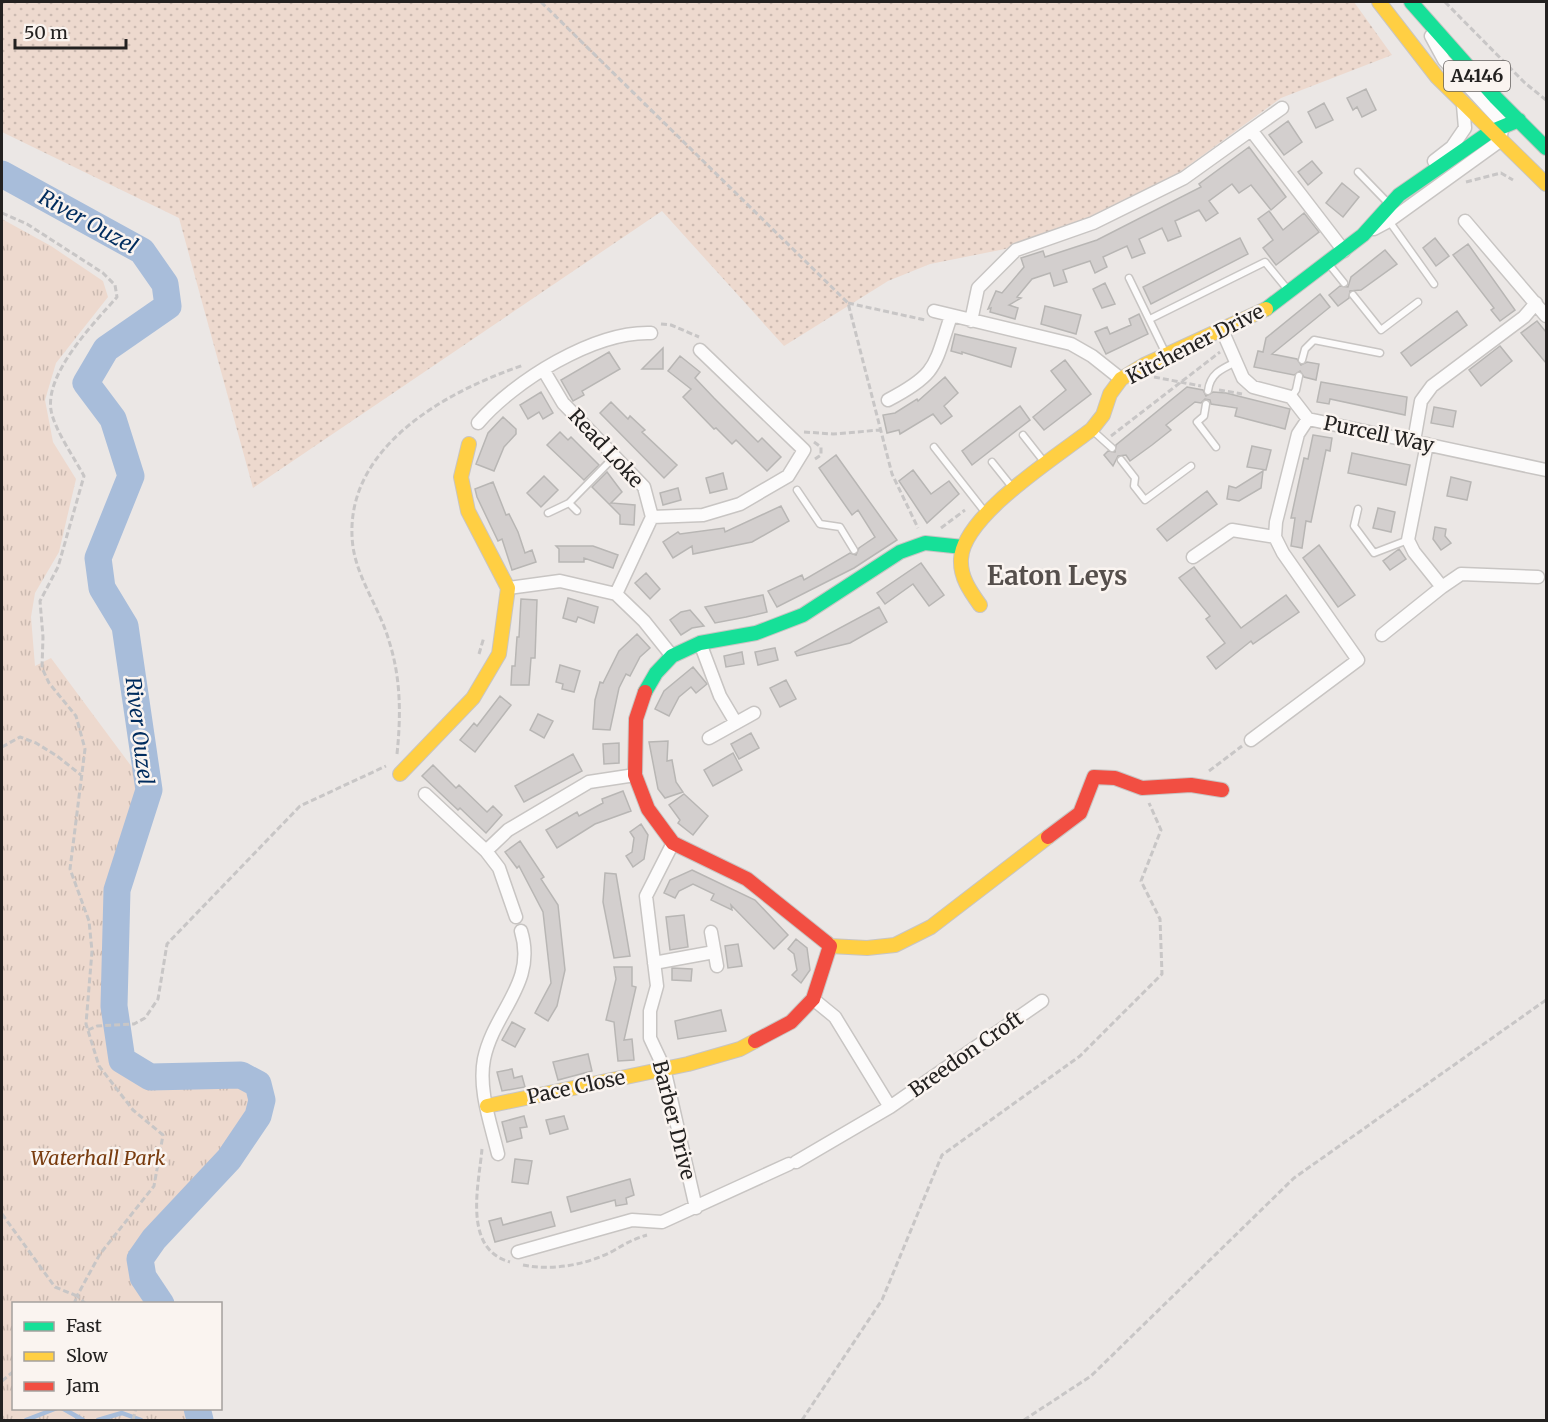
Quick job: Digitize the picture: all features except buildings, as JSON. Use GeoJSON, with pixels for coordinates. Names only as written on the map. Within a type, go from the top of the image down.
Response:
{"type":"FeatureCollection","features":[{"type":"Feature","properties":{"kind":"main road","name":"A4146"},"geometry":{"type":"LineString","coordinates":[[1378,2],[1437,77],[1546,184]]}},
{"type":"Feature","properties":{"kind":"main road","name":"A4146"},"geometry":{"type":"LineString","coordinates":[[1414,5],[1546,148]]}},
{"type":"Feature","properties":{"kind":"main road","name":"Kitchener Drive"},"geometry":{"type":"LineString","coordinates":[[980,605],[960,571],[963,547],[972,527],[986,512],[1092,429],[1103,415],[1110,394],[1121,379],[1144,365],[1266,309],[1363,235],[1394,200],[1495,136],[1503,124],[1519,120]]}},
{"type":"Feature","properties":{"kind":"main road"},"geometry":{"type":"LineString","coordinates":[[398,768],[473,698],[499,654],[508,588],[468,512],[460,477],[469,444]]}},
{"type":"Feature","properties":{"kind":"main road"},"geometry":{"type":"LineString","coordinates":[[963,547],[925,543],[900,552],[867,571],[803,615],[756,633],[700,643],[672,656],[656,673],[645,692],[636,719],[635,775],[648,809],[673,843],[747,879],[830,946],[867,948],[896,945],[931,927],[1080,813],[1094,777],[1115,778],[1142,788],[1191,785],[1222,790]]}},
{"type":"Feature","properties":{"kind":"main road"},"geometry":{"type":"LineString","coordinates":[[813,999],[830,946]]}},
{"type":"Feature","properties":{"kind":"main road","name":"Pace Close"},"geometry":{"type":"LineString","coordinates":[[487,1106],[688,1064],[740,1049],[791,1022],[813,999]]}},
{"type":"Feature","properties":{"kind":"street"},"geometry":{"type":"LineString","coordinates":[[1414,5],[1444,60],[1503,124]]}},
{"type":"Feature","properties":{"kind":"street","name":"Kitchener Drive"},"geometry":{"type":"LineString","coordinates":[[1394,200],[1411,179],[1452,147],[1465,128],[1463,104]]}},
{"type":"Feature","properties":{"kind":"street"},"geometry":{"type":"LineString","coordinates":[[971,321],[978,288],[1016,250],[1093,223],[1184,178],[1282,108]]}},
{"type":"Feature","properties":{"kind":"street"},"geometry":{"type":"LineString","coordinates":[[1251,130],[1344,251]]}},
{"type":"Feature","properties":{"kind":"street","name":"Kitchener Drive"},"geometry":{"type":"LineString","coordinates":[[1363,235],[1389,221],[1495,136]]}},
{"type":"Feature","properties":{"kind":"street"},"geometry":{"type":"LineString","coordinates":[[1465,221],[1546,316]]}},
{"type":"Feature","properties":{"kind":"street"},"geometry":{"type":"LineString","coordinates":[[1414,441],[1421,401],[1432,386],[1524,317],[1536,303]]}},
{"type":"Feature","properties":{"kind":"street"},"geometry":{"type":"LineString","coordinates":[[931,316],[951,316],[1071,344],[1092,356],[1121,379]]}},
{"type":"Feature","properties":{"kind":"street"},"geometry":{"type":"LineString","coordinates":[[888,400],[918,385],[938,360],[951,316]]}},
{"type":"Feature","properties":{"kind":"street"},"geometry":{"type":"LineString","coordinates":[[478,423],[494,405],[524,382],[544,371],[600,342],[652,328]]}},
{"type":"Feature","properties":{"kind":"street"},"geometry":{"type":"LineString","coordinates":[[1222,330],[1243,378],[1253,387],[1291,397]]}},
{"type":"Feature","properties":{"kind":"street"},"geometry":{"type":"LineString","coordinates":[[616,594],[652,517],[702,515],[740,504],[788,476],[804,450],[702,346]]}},
{"type":"Feature","properties":{"kind":"street","name":"Read Loke"},"geometry":{"type":"LineString","coordinates":[[544,371],[563,403],[645,487],[652,517]]}},
{"type":"Feature","properties":{"kind":"street","name":"Purcell Way"},"geometry":{"type":"LineString","coordinates":[[1291,397],[1308,419],[1546,470]]}},
{"type":"Feature","properties":{"kind":"street"},"geometry":{"type":"LineString","coordinates":[[1251,740],[1358,660],[1283,553],[1275,537],[1276,522],[1298,434],[1308,419]]}},
{"type":"Feature","properties":{"kind":"street"},"geometry":{"type":"LineString","coordinates":[[1427,444],[1408,540],[1414,552],[1442,587]]}},
{"type":"Feature","properties":{"kind":"street"},"geometry":{"type":"LineString","coordinates":[[1192,557],[1232,530],[1275,537]]}},
{"type":"Feature","properties":{"kind":"street"},"geometry":{"type":"LineString","coordinates":[[1382,635],[1461,574],[1538,578]]}},
{"type":"Feature","properties":{"kind":"street"},"geometry":{"type":"LineString","coordinates":[[508,588],[560,581],[616,594],[644,621],[672,656]]}},
{"type":"Feature","properties":{"kind":"street"},"geometry":{"type":"LineString","coordinates":[[700,643],[720,696],[736,723]]}},
{"type":"Feature","properties":{"kind":"street"},"geometry":{"type":"LineString","coordinates":[[709,738],[754,713]]}},
{"type":"Feature","properties":{"kind":"street"},"geometry":{"type":"LineString","coordinates":[[486,851],[508,830],[590,782],[635,775]]}},
{"type":"Feature","properties":{"kind":"street"},"geometry":{"type":"LineString","coordinates":[[425,794],[486,851],[499,868],[516,917]]}},
{"type":"Feature","properties":{"kind":"street","name":"Barber Drive"},"geometry":{"type":"LineString","coordinates":[[673,843],[646,896],[657,986],[650,1011],[650,1038],[664,1068],[696,1208]]}},
{"type":"Feature","properties":{"kind":"street"},"geometry":{"type":"LineString","coordinates":[[498,1154],[483,1084],[484,1059],[496,1028],[525,970],[527,949],[521,931]]}},
{"type":"Feature","properties":{"kind":"street"},"geometry":{"type":"LineString","coordinates":[[711,932],[717,966]]}},
{"type":"Feature","properties":{"kind":"street"},"geometry":{"type":"LineString","coordinates":[[654,963],[714,952]]}},
{"type":"Feature","properties":{"kind":"street","name":"Breedon Croft"},"geometry":{"type":"LineString","coordinates":[[813,999],[835,1017],[890,1107]]}},
{"type":"Feature","properties":{"kind":"street","name":"Breedon Croft"},"geometry":{"type":"LineString","coordinates":[[792,1163],[890,1107],[1042,1001]]}},
{"type":"Feature","properties":{"kind":"street","name":"Barber Drive"},"geometry":{"type":"LineString","coordinates":[[518,1252],[632,1220],[662,1222],[792,1163]]}},
{"type":"Feature","properties":{"kind":"lane"},"geometry":{"type":"LineString","coordinates":[[1358,172],[1394,200]]}},
{"type":"Feature","properties":{"kind":"lane"},"geometry":{"type":"LineString","coordinates":[[1389,221],[1434,284]]}},
{"type":"Feature","properties":{"kind":"lane"},"geometry":{"type":"LineString","coordinates":[[1150,319],[1265,262],[1289,291]]}},
{"type":"Feature","properties":{"kind":"lane"},"geometry":{"type":"LineString","coordinates":[[1327,263],[1344,283]]}},
{"type":"Feature","properties":{"kind":"lane"},"geometry":{"type":"LineString","coordinates":[[1129,278],[1166,355]]}},
{"type":"Feature","properties":{"kind":"lane"},"geometry":{"type":"LineString","coordinates":[[1353,295],[1381,330],[1418,302]]}},
{"type":"Feature","properties":{"kind":"lane"},"geometry":{"type":"LineString","coordinates":[[1302,360],[1305,349],[1314,340],[1380,353]]}},
{"type":"Feature","properties":{"kind":"lane"},"geometry":{"type":"LineString","coordinates":[[1208,389],[1217,371],[1236,362]]}},
{"type":"Feature","properties":{"kind":"lane"},"geometry":{"type":"LineString","coordinates":[[1291,397],[1296,390],[1299,376]]}},
{"type":"Feature","properties":{"kind":"lane"},"geometry":{"type":"LineString","coordinates":[[1206,404],[1204,416],[1197,422],[1216,447]]}},
{"type":"Feature","properties":{"kind":"lane"},"geometry":{"type":"LineString","coordinates":[[1092,429],[1112,448]]}},
{"type":"Feature","properties":{"kind":"lane"},"geometry":{"type":"LineString","coordinates":[[1023,435],[1047,466]]}},
{"type":"Feature","properties":{"kind":"lane"},"geometry":{"type":"LineString","coordinates":[[934,447],[986,512]]}},
{"type":"Feature","properties":{"kind":"lane"},"geometry":{"type":"LineString","coordinates":[[548,513],[568,503],[616,455]]}},
{"type":"Feature","properties":{"kind":"lane"},"geometry":{"type":"LineString","coordinates":[[1121,460],[1135,478],[1134,486],[1145,500],[1191,466]]}},
{"type":"Feature","properties":{"kind":"lane"},"geometry":{"type":"LineString","coordinates":[[992,462],[1014,490]]}},
{"type":"Feature","properties":{"kind":"lane"},"geometry":{"type":"LineString","coordinates":[[796,490],[820,524],[840,527],[854,550]]}},
{"type":"Feature","properties":{"kind":"lane"},"geometry":{"type":"LineString","coordinates":[[568,503],[577,511]]}},
{"type":"Feature","properties":{"kind":"lane"},"geometry":{"type":"LineString","coordinates":[[1358,509],[1354,526],[1374,553],[1408,540]]}},
{"type":"Feature","properties":{"kind":"path"},"geometry":{"type":"LineString","coordinates":[[541,2],[848,303],[892,474],[925,543]]}},
{"type":"Feature","properties":{"kind":"path"},"geometry":{"type":"LineString","coordinates":[[1445,2],[1525,83],[1546,100]]}},
{"type":"Feature","properties":{"kind":"path"},"geometry":{"type":"LineString","coordinates":[[2,213],[27,224],[102,273],[115,285],[117,297],[66,356],[50,401],[51,413],[84,476],[58,567],[40,601],[44,637],[42,668],[49,683],[76,716],[85,749],[70,869],[89,921],[92,951],[86,1024],[99,1066],[133,1110],[163,1135],[154,1186],[100,1254],[75,1302]]}},
{"type":"Feature","properties":{"kind":"path"},"geometry":{"type":"LineString","coordinates":[[848,303],[931,316]]}},
{"type":"Feature","properties":{"kind":"path"},"geometry":{"type":"LineString","coordinates":[[652,328],[671,325],[697,335],[702,346]]}},
{"type":"Feature","properties":{"kind":"path"},"geometry":{"type":"LineString","coordinates":[[398,768],[400,724],[398,681],[389,640],[353,547],[354,513],[363,482],[382,452],[408,424],[445,399],[529,363]]}},
{"type":"Feature","properties":{"kind":"path"},"geometry":{"type":"LineString","coordinates":[[1144,365],[1150,377],[1250,396]]}},
{"type":"Feature","properties":{"kind":"path"},"geometry":{"type":"LineString","coordinates":[[799,430],[815,434],[880,430]]}},
{"type":"Feature","properties":{"kind":"path"},"geometry":{"type":"LineString","coordinates":[[806,438],[821,447],[821,455],[812,461]]}},
{"type":"Feature","properties":{"kind":"path"},"geometry":{"type":"LineString","coordinates":[[478,655],[485,634]]}},
{"type":"Feature","properties":{"kind":"path"},"geometry":{"type":"LineString","coordinates":[[2,747],[20,737],[36,743],[81,775]]}},
{"type":"Feature","properties":{"kind":"path"},"geometry":{"type":"LineString","coordinates":[[1191,785],[1251,740]]}},
{"type":"Feature","properties":{"kind":"path"},"geometry":{"type":"LineString","coordinates":[[88,1030],[97,1026],[134,1024],[145,1018],[158,999],[167,944],[300,806],[398,768],[403,754]]}},
{"type":"Feature","properties":{"kind":"path"},"geometry":{"type":"LineString","coordinates":[[802,1420],[882,1300],[942,1155],[1080,1056],[1162,974],[1160,919],[1141,881],[1161,830],[1142,788]]}},
{"type":"Feature","properties":{"kind":"path"},"geometry":{"type":"LineString","coordinates":[[1024,1420],[1091,1376],[1294,1178],[1546,999]]}},
{"type":"Feature","properties":{"kind":"path"},"geometry":{"type":"LineString","coordinates":[[482,1142],[476,1206],[478,1221],[489,1249],[505,1261],[543,1270],[592,1260],[631,1239],[653,1233],[662,1222]]}},
{"type":"Feature","properties":{"kind":"path"},"geometry":{"type":"LineString","coordinates":[[2,1214],[55,1287],[77,1296],[84,1302]]}},
{"type":"Feature","properties":{"kind":"green space"},"geometry":{"type":"Polygon","coordinates":[[[2,2],[1354,2],[1392,55],[1281,98],[1173,177],[1082,221],[1005,249],[930,264],[888,281],[784,346],[662,211],[253,488],[179,218],[2,132],[2,2]]]}},
{"type":"Feature","properties":{"kind":"green space","name":"Waterhall Park"},"geometry":{"type":"Polygon","coordinates":[[[2,219],[51,246],[103,281],[108,297],[56,363],[45,400],[53,442],[76,479],[59,552],[35,593],[31,617],[35,666],[51,658],[149,790],[117,890],[114,1006],[122,1060],[150,1077],[241,1075],[258,1084],[262,1100],[258,1116],[229,1159],[154,1239],[141,1259],[143,1277],[160,1302],[12,1302],[12,1410],[197,1410],[200,1420],[2,1420],[2,219]]]}},
{"type":"Feature","properties":{"kind":"waterway","name":"River Ouzel"},"geometry":{"type":"LineString","coordinates":[[2,174],[142,251],[165,284],[168,306],[106,349],[86,383],[113,419],[131,476],[98,558],[102,588],[125,626],[149,790],[117,890],[114,1006],[122,1060],[150,1077],[241,1075],[258,1084],[262,1100],[258,1116],[229,1159],[154,1239],[140,1259],[143,1277],[160,1302]]}},
{"type":"Feature","properties":{"kind":"waterway"},"geometry":{"type":"LineString","coordinates":[[26,1420],[52,1410]]}},
{"type":"Feature","properties":{"kind":"waterway"},"geometry":{"type":"LineString","coordinates":[[66,1410],[83,1420]]}},
{"type":"Feature","properties":{"kind":"waterway","name":"River Ouzel"},"geometry":{"type":"LineString","coordinates":[[198,1410],[200,1420]]}},
{"type":"Feature","properties":{"kind":"waterway"},"geometry":{"type":"LineString","coordinates":[[98,1420],[122,1413],[141,1420]]}},
{"type":"Feature","properties":{"kind":"traffic: fast"},"geometry":{"type":"LineString","coordinates":[[1411,2],[1496,98],[1546,148]]}},
{"type":"Feature","properties":{"kind":"traffic: fast"},"geometry":{"type":"LineString","coordinates":[[1266,309],[1363,235],[1399,195],[1490,132],[1519,120]]}},
{"type":"Feature","properties":{"kind":"traffic: fast"},"geometry":{"type":"LineString","coordinates":[[645,692],[656,673],[672,656],[700,643],[756,633],[803,615],[900,552],[925,543],[963,547]]}},
{"type":"Feature","properties":{"kind":"traffic: slow"},"geometry":{"type":"LineString","coordinates":[[1379,2],[1437,77],[1546,184]]}},
{"type":"Feature","properties":{"kind":"traffic: slow"},"geometry":{"type":"LineString","coordinates":[[980,605],[964,578],[961,559],[966,542],[994,506],[1036,470],[1092,429],[1103,415],[1110,394],[1121,379],[1144,365],[1266,309]]}},
{"type":"Feature","properties":{"kind":"traffic: slow"},"geometry":{"type":"LineString","coordinates":[[400,774],[473,698],[499,654],[508,588],[468,511],[461,477],[469,444]]}},
{"type":"Feature","properties":{"kind":"traffic: slow"},"geometry":{"type":"LineString","coordinates":[[827,943],[830,946],[867,948],[895,945],[931,927],[1048,837]]}},
{"type":"Feature","properties":{"kind":"traffic: slow"},"geometry":{"type":"LineString","coordinates":[[487,1106],[688,1064],[740,1049],[755,1041]]}},
{"type":"Feature","properties":{"kind":"traffic: jam"},"geometry":{"type":"LineString","coordinates":[[645,692],[636,719],[635,775],[648,809],[673,843],[747,879],[827,943]]}},
{"type":"Feature","properties":{"kind":"traffic: jam"},"geometry":{"type":"LineString","coordinates":[[1048,837],[1080,813],[1094,777],[1115,778],[1142,788],[1191,785],[1222,790]]}},
{"type":"Feature","properties":{"kind":"traffic: jam"},"geometry":{"type":"LineString","coordinates":[[755,1041],[791,1022],[813,999],[830,946]]}},
{"type":"Feature","properties":{"kind":"district","name":"Eaton Leys"},"geometry":{"type":"Point","coordinates":[1057,576]}}]}
